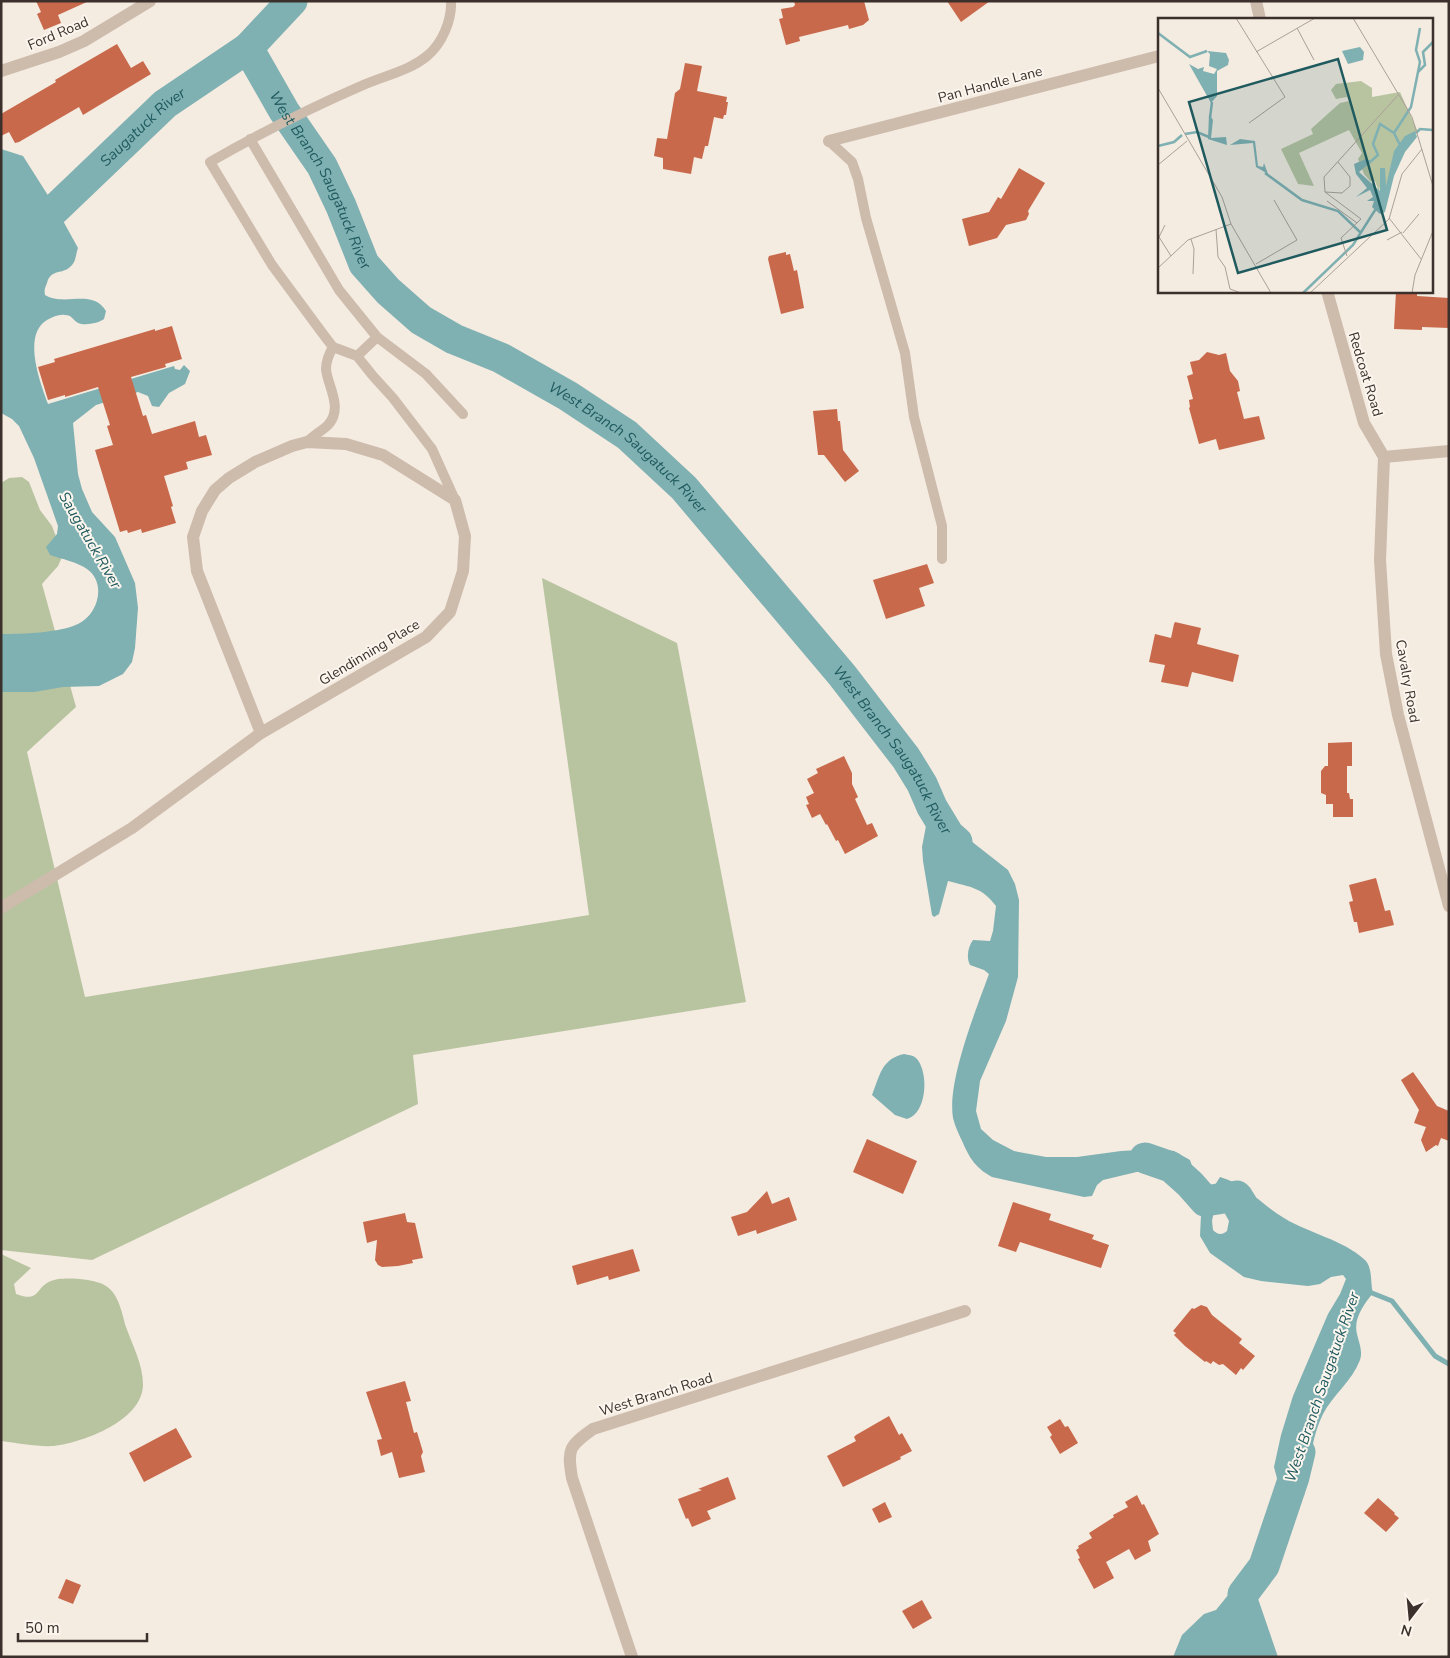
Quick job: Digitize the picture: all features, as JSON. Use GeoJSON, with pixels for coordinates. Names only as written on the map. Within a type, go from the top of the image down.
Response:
{"type":"FeatureCollection","features":[{"type":"Feature","properties":{"kind":"street","name":"Ford Road"},"geometry":{"type":"LineString","coordinates":[[1,71],[59,52],[84,41],[150,1]]}},
{"type":"Feature","properties":{"kind":"street"},"geometry":{"type":"LineString","coordinates":[[1256,1],[1260,18]]}},
{"type":"Feature","properties":{"kind":"street","name":"Pan Handle Lane"},"geometry":{"type":"LineString","coordinates":[[829,141],[1158,56]]}},
{"type":"Feature","properties":{"kind":"street","name":"Redcoat Road"},"geometry":{"type":"LineString","coordinates":[[1327,292],[1364,423],[1384,457]]}},
{"type":"Feature","properties":{"kind":"street"},"geometry":{"type":"LineString","coordinates":[[261,732],[197,571],[193,536],[202,511],[215,490],[229,478],[255,462],[292,446],[307,442],[346,444],[383,455],[455,500]]}},
{"type":"Feature","properties":{"kind":"street"},"geometry":{"type":"LineString","coordinates":[[1384,457],[1449,451]]}},
{"type":"Feature","properties":{"kind":"street","name":"Cavalry Road"},"geometry":{"type":"LineString","coordinates":[[1384,457],[1380,560],[1386,654],[1398,714],[1449,906]]}},
{"type":"Feature","properties":{"kind":"street","name":"Glendinning Place"},"geometry":{"type":"LineString","coordinates":[[1,908],[132,828],[261,732],[426,638],[450,612],[463,571],[465,536],[455,500]]}},
{"type":"Feature","properties":{"kind":"street","name":"West Branch Road"},"geometry":{"type":"LineString","coordinates":[[632,1657],[572,1478],[569,1458],[572,1448],[579,1439],[593,1429],[965,1311]]}},
{"type":"Feature","properties":{"kind":"lane"},"geometry":{"type":"LineString","coordinates":[[451,1],[447,24],[438,46],[417,64],[361,86],[250,140],[210,162],[272,265],[333,347],[357,356],[432,448],[455,500]]}},
{"type":"Feature","properties":{"kind":"lane"},"geometry":{"type":"LineString","coordinates":[[250,140],[339,290],[377,337],[426,374],[463,414]]}},
{"type":"Feature","properties":{"kind":"lane"},"geometry":{"type":"LineString","coordinates":[[829,141],[852,162],[858,179],[866,218],[905,353],[914,417],[942,526],[942,559]]}},
{"type":"Feature","properties":{"kind":"lane"},"geometry":{"type":"LineString","coordinates":[[357,356],[377,337]]}},
{"type":"Feature","properties":{"kind":"lane"},"geometry":{"type":"LineString","coordinates":[[307,442],[329,424],[334,412],[334,398],[326,371],[327,360],[333,347]]}},
{"type":"Feature","properties":{"kind":"green space"},"geometry":{"type":"Polygon","coordinates":[[[22,477],[29,482],[40,510],[52,526],[63,555],[58,566],[42,584],[76,707],[27,752],[85,997],[589,915],[542,578],[677,643],[746,1002],[413,1055],[418,1104],[92,1260],[1,1250],[1,483],[9,478],[22,477]]]}},
{"type":"Feature","properties":{"kind":"green space"},"geometry":{"type":"Polygon","coordinates":[[[1,1254],[31,1268],[14,1284],[16,1294],[34,1296],[51,1281],[68,1278],[100,1283],[106,1286],[115,1296],[121,1308],[143,1377],[140,1398],[133,1409],[122,1419],[95,1434],[66,1444],[54,1446],[1,1441],[1,1254]]]}},
{"type":"Feature","properties":{"kind":"water"},"geometry":{"type":"Polygon","coordinates":[[[1,149],[23,156],[56,208],[78,248],[75,260],[68,269],[51,275],[45,289],[45,295],[61,299],[93,300],[106,311],[104,319],[95,323],[81,324],[67,315],[60,315],[47,320],[40,327],[35,336],[35,359],[48,404],[174,366],[175,369],[180,370],[184,365],[190,371],[185,384],[169,393],[159,407],[152,406],[148,396],[138,392],[96,405],[73,423],[78,474],[82,489],[92,512],[115,537],[135,583],[138,608],[132,662],[123,674],[99,686],[63,687],[34,692],[1,692],[1,634],[51,631],[78,624],[91,614],[98,598],[98,590],[97,582],[87,569],[50,555],[46,547],[57,534],[58,526],[34,458],[19,426],[12,419],[1,413],[1,149]]]}},
{"type":"Feature","properties":{"kind":"water"},"geometry":{"type":"Polygon","coordinates":[[[942,804],[957,830],[1008,870],[1015,884],[1019,900],[1018,977],[1006,1021],[980,1081],[976,1111],[981,1129],[993,1140],[1014,1151],[1046,1157],[1077,1157],[1121,1151],[1156,1149],[1174,1151],[1190,1160],[1192,1166],[1187,1175],[1178,1177],[1174,1173],[1159,1168],[1145,1170],[1103,1180],[1097,1185],[1092,1196],[1084,1197],[992,1177],[978,1167],[971,1158],[955,1124],[952,1103],[958,1066],[989,974],[970,965],[968,959],[969,949],[973,940],[990,941],[996,906],[980,891],[948,881],[939,914],[934,917],[932,915],[923,861],[922,847],[926,826],[922,808],[942,804]]]}},
{"type":"Feature","properties":{"kind":"water"},"geometry":{"type":"Polygon","coordinates":[[[904,1054],[916,1058],[923,1070],[924,1078],[924,1095],[921,1103],[914,1115],[907,1119],[895,1115],[872,1095],[882,1069],[890,1060],[904,1054]]]}},
{"type":"Feature","properties":{"kind":"water"},"geometry":{"type":"Polygon","coordinates":[[[1220,1177],[1229,1180],[1294,1224],[1346,1247],[1368,1263],[1373,1293],[1358,1317],[1356,1328],[1361,1357],[1357,1368],[1323,1414],[1315,1434],[1304,1496],[1288,1492],[1279,1486],[1274,1467],[1281,1435],[1293,1396],[1328,1314],[1340,1294],[1346,1279],[1343,1275],[1331,1277],[1320,1284],[1308,1286],[1261,1281],[1244,1277],[1210,1253],[1200,1236],[1201,1215],[1205,1201],[1220,1177]],[[1214,1211],[1213,1230],[1218,1234],[1227,1231],[1229,1221],[1224,1212],[1214,1211]]]}},
{"type":"Feature","properties":{"kind":"water"},"geometry":{"type":"Polygon","coordinates":[[[1254,1587],[1278,1657],[1173,1657],[1182,1635],[1204,1614],[1216,1610],[1233,1589],[1254,1587]]]}},
{"type":"Feature","properties":{"kind":"building"},"geometry":{"type":"Polygon","coordinates":[[[36,1],[89,1],[58,15],[61,23],[44,30],[37,14],[41,12],[36,1]]]}},
{"type":"Feature","properties":{"kind":"building"},"geometry":{"type":"Polygon","coordinates":[[[794,1],[864,1],[869,20],[863,25],[849,29],[848,25],[799,37],[800,41],[786,45],[779,19],[783,18],[781,9],[793,7],[795,5],[794,1]]]}},
{"type":"Feature","properties":{"kind":"building"},"geometry":{"type":"Polygon","coordinates":[[[947,1],[990,1],[961,22],[947,1]]]}},
{"type":"Feature","properties":{"kind":"building"},"geometry":{"type":"Polygon","coordinates":[[[117,44],[131,68],[143,61],[151,74],[83,115],[79,107],[19,142],[15,143],[9,132],[1,136],[1,114],[117,44]]]}},
{"type":"Feature","properties":{"kind":"building"},"geometry":{"type":"Polygon","coordinates":[[[685,63],[702,66],[697,91],[727,97],[726,102],[728,102],[726,115],[724,115],[723,119],[714,117],[708,146],[705,146],[702,159],[694,157],[691,174],[663,169],[663,158],[654,156],[657,138],[667,139],[675,93],[680,89],[685,63]]]}},
{"type":"Feature","properties":{"kind":"building"},"geometry":{"type":"Polygon","coordinates":[[[1019,168],[1045,183],[1028,211],[1029,214],[1026,220],[1006,225],[997,238],[969,246],[962,219],[989,212],[998,197],[1001,199],[1019,168]]]}},
{"type":"Feature","properties":{"kind":"building"},"geometry":{"type":"Polygon","coordinates":[[[786,252],[786,255],[790,254],[794,271],[797,270],[804,308],[781,314],[768,259],[769,256],[786,252]]]}},
{"type":"Feature","properties":{"kind":"building"},"geometry":{"type":"Polygon","coordinates":[[[1396,292],[1417,292],[1417,296],[1449,298],[1449,328],[1422,327],[1422,330],[1394,329],[1396,292]]]}},
{"type":"Feature","properties":{"kind":"building"},"geometry":{"type":"Polygon","coordinates":[[[172,326],[182,359],[165,364],[166,367],[131,377],[143,416],[146,415],[152,434],[195,421],[199,437],[206,435],[212,455],[186,462],[188,469],[164,476],[176,523],[142,533],[141,529],[128,533],[127,530],[120,532],[95,450],[113,445],[107,426],[110,425],[98,387],[48,400],[38,367],[55,362],[54,359],[155,329],[155,331],[172,326]]]}},
{"type":"Feature","properties":{"kind":"building"},"geometry":{"type":"Polygon","coordinates":[[[1207,352],[1219,355],[1226,353],[1230,371],[1238,381],[1240,391],[1237,392],[1244,419],[1259,416],[1265,439],[1219,450],[1216,439],[1199,444],[1189,408],[1189,400],[1193,399],[1187,376],[1193,374],[1190,362],[1199,360],[1207,352]]]}},
{"type":"Feature","properties":{"kind":"building"},"geometry":{"type":"Polygon","coordinates":[[[837,409],[843,450],[859,471],[845,482],[824,455],[818,455],[813,411],[837,409]]]}},
{"type":"Feature","properties":{"kind":"building"},"geometry":{"type":"Polygon","coordinates":[[[927,564],[934,583],[919,588],[925,606],[886,619],[873,580],[927,564]]]}},
{"type":"Feature","properties":{"kind":"building"},"geometry":{"type":"Polygon","coordinates":[[[1175,622],[1201,628],[1197,644],[1239,655],[1233,682],[1192,672],[1188,687],[1161,682],[1165,665],[1149,662],[1155,634],[1171,638],[1175,622]]]}},
{"type":"Feature","properties":{"kind":"building"},"geometry":{"type":"Polygon","coordinates":[[[1352,742],[1352,766],[1347,766],[1347,793],[1349,793],[1350,799],[1353,799],[1353,817],[1333,817],[1333,804],[1326,804],[1326,795],[1321,793],[1321,771],[1325,766],[1328,766],[1328,743],[1352,742]]]}},
{"type":"Feature","properties":{"kind":"building"},"geometry":{"type":"Polygon","coordinates":[[[844,756],[852,773],[852,784],[858,797],[855,799],[867,825],[872,823],[878,836],[845,854],[820,814],[812,818],[806,805],[809,804],[806,797],[814,793],[807,779],[818,773],[816,769],[844,756]]]}},
{"type":"Feature","properties":{"kind":"building"},"geometry":{"type":"Polygon","coordinates":[[[1376,878],[1385,911],[1390,910],[1394,925],[1359,933],[1349,902],[1353,901],[1349,885],[1376,878]]]}},
{"type":"Feature","properties":{"kind":"building"},"geometry":{"type":"Polygon","coordinates":[[[1413,1072],[1437,1106],[1449,1111],[1449,1141],[1441,1138],[1438,1146],[1436,1145],[1426,1152],[1421,1140],[1426,1127],[1414,1123],[1419,1110],[1401,1080],[1413,1072]]]}},
{"type":"Feature","properties":{"kind":"building"},"geometry":{"type":"Polygon","coordinates":[[[867,1139],[917,1161],[903,1194],[853,1172],[867,1139]]]}},
{"type":"Feature","properties":{"kind":"building"},"geometry":{"type":"Polygon","coordinates":[[[767,1191],[772,1204],[789,1197],[797,1220],[757,1234],[756,1230],[738,1236],[731,1217],[747,1212],[767,1191]]]}},
{"type":"Feature","properties":{"kind":"building"},"geometry":{"type":"Polygon","coordinates":[[[1013,1202],[1051,1214],[1049,1220],[1094,1235],[1092,1239],[1109,1245],[1101,1268],[1020,1242],[1016,1252],[998,1246],[1013,1202]]]}},
{"type":"Feature","properties":{"kind":"building"},"geometry":{"type":"Polygon","coordinates":[[[405,1213],[407,1222],[415,1223],[423,1258],[412,1260],[413,1263],[382,1267],[375,1260],[377,1240],[367,1243],[363,1222],[405,1213]]]}},
{"type":"Feature","properties":{"kind":"building"},"geometry":{"type":"Polygon","coordinates":[[[633,1249],[640,1271],[609,1280],[608,1276],[577,1285],[572,1266],[633,1249]]]}},
{"type":"Feature","properties":{"kind":"building"},"geometry":{"type":"Polygon","coordinates":[[[1201,1305],[1207,1307],[1212,1315],[1242,1339],[1239,1343],[1255,1356],[1236,1375],[1223,1364],[1219,1365],[1213,1361],[1211,1364],[1205,1362],[1174,1335],[1176,1333],[1173,1331],[1192,1308],[1194,1309],[1201,1305]]]}},
{"type":"Feature","properties":{"kind":"building"},"geometry":{"type":"Polygon","coordinates":[[[405,1381],[411,1401],[406,1402],[414,1433],[417,1432],[423,1452],[421,1456],[425,1472],[399,1478],[392,1452],[381,1456],[377,1440],[382,1439],[366,1392],[405,1381]]]}},
{"type":"Feature","properties":{"kind":"building"},"geometry":{"type":"Polygon","coordinates":[[[889,1416],[899,1435],[902,1433],[912,1451],[900,1457],[901,1459],[843,1487],[827,1456],[856,1441],[854,1437],[856,1435],[889,1416]]]}},
{"type":"Feature","properties":{"kind":"building"},"geometry":{"type":"Polygon","coordinates":[[[1060,1419],[1065,1427],[1068,1426],[1078,1443],[1060,1454],[1050,1437],[1052,1435],[1047,1427],[1060,1419]]]}},
{"type":"Feature","properties":{"kind":"building"},"geometry":{"type":"Polygon","coordinates":[[[176,1428],[192,1457],[144,1482],[129,1453],[176,1428]]]}},
{"type":"Feature","properties":{"kind":"building"},"geometry":{"type":"Polygon","coordinates":[[[728,1477],[736,1499],[707,1511],[711,1519],[692,1527],[688,1518],[686,1519],[678,1499],[728,1477]]]}},
{"type":"Feature","properties":{"kind":"building"},"geometry":{"type":"Polygon","coordinates":[[[1137,1495],[1142,1505],[1144,1504],[1159,1534],[1148,1541],[1151,1551],[1135,1560],[1129,1549],[1106,1562],[1114,1578],[1094,1589],[1078,1559],[1080,1558],[1076,1550],[1079,1548],[1078,1546],[1092,1538],[1089,1533],[1114,1517],[1113,1515],[1128,1507],[1125,1502],[1137,1495]]]}},
{"type":"Feature","properties":{"kind":"building"},"geometry":{"type":"Polygon","coordinates":[[[1378,1498],[1399,1518],[1386,1532],[1364,1513],[1378,1498]]]}},
{"type":"Feature","properties":{"kind":"building"},"geometry":{"type":"Polygon","coordinates":[[[885,1502],[892,1517],[879,1523],[872,1509],[885,1502]]]}},
{"type":"Feature","properties":{"kind":"building"},"geometry":{"type":"Polygon","coordinates":[[[66,1579],[81,1585],[73,1604],[58,1598],[66,1579]]]}},
{"type":"Feature","properties":{"kind":"building"},"geometry":{"type":"Polygon","coordinates":[[[922,1600],[932,1618],[913,1629],[902,1611],[922,1600]]]}},
{"type":"Feature","properties":{"kind":"waterway","name":"Saugatuck River"},"geometry":{"type":"LineString","coordinates":[[1,262],[165,104],[248,48],[292,1]]}},
{"type":"Feature","properties":{"kind":"waterway","name":"West Branch Saugatuck River"},"geometry":{"type":"LineString","coordinates":[[248,48],[284,111],[322,166],[341,206],[364,264],[388,291],[421,320],[454,339],[501,358],[568,396],[627,435],[684,488],[842,675],[906,758],[922,784],[932,807],[949,835],[957,842]]}},
{"type":"Feature","properties":{"kind":"waterway","name":"West Branch Saugatuck River"},"geometry":{"type":"LineString","coordinates":[[1145,1158],[1171,1167],[1205,1201],[1237,1196],[1242,1204]]}},
{"type":"Feature","properties":{"kind":"waterway"},"geometry":{"type":"LineString","coordinates":[[1367,1291],[1392,1301],[1435,1356],[1449,1364]]}},
{"type":"Feature","properties":{"kind":"waterway","name":"West Branch Saugatuck River"},"geometry":{"type":"LineString","coordinates":[[1243,1594],[1264,1566],[1294,1477],[1300,1452]]}}]}
